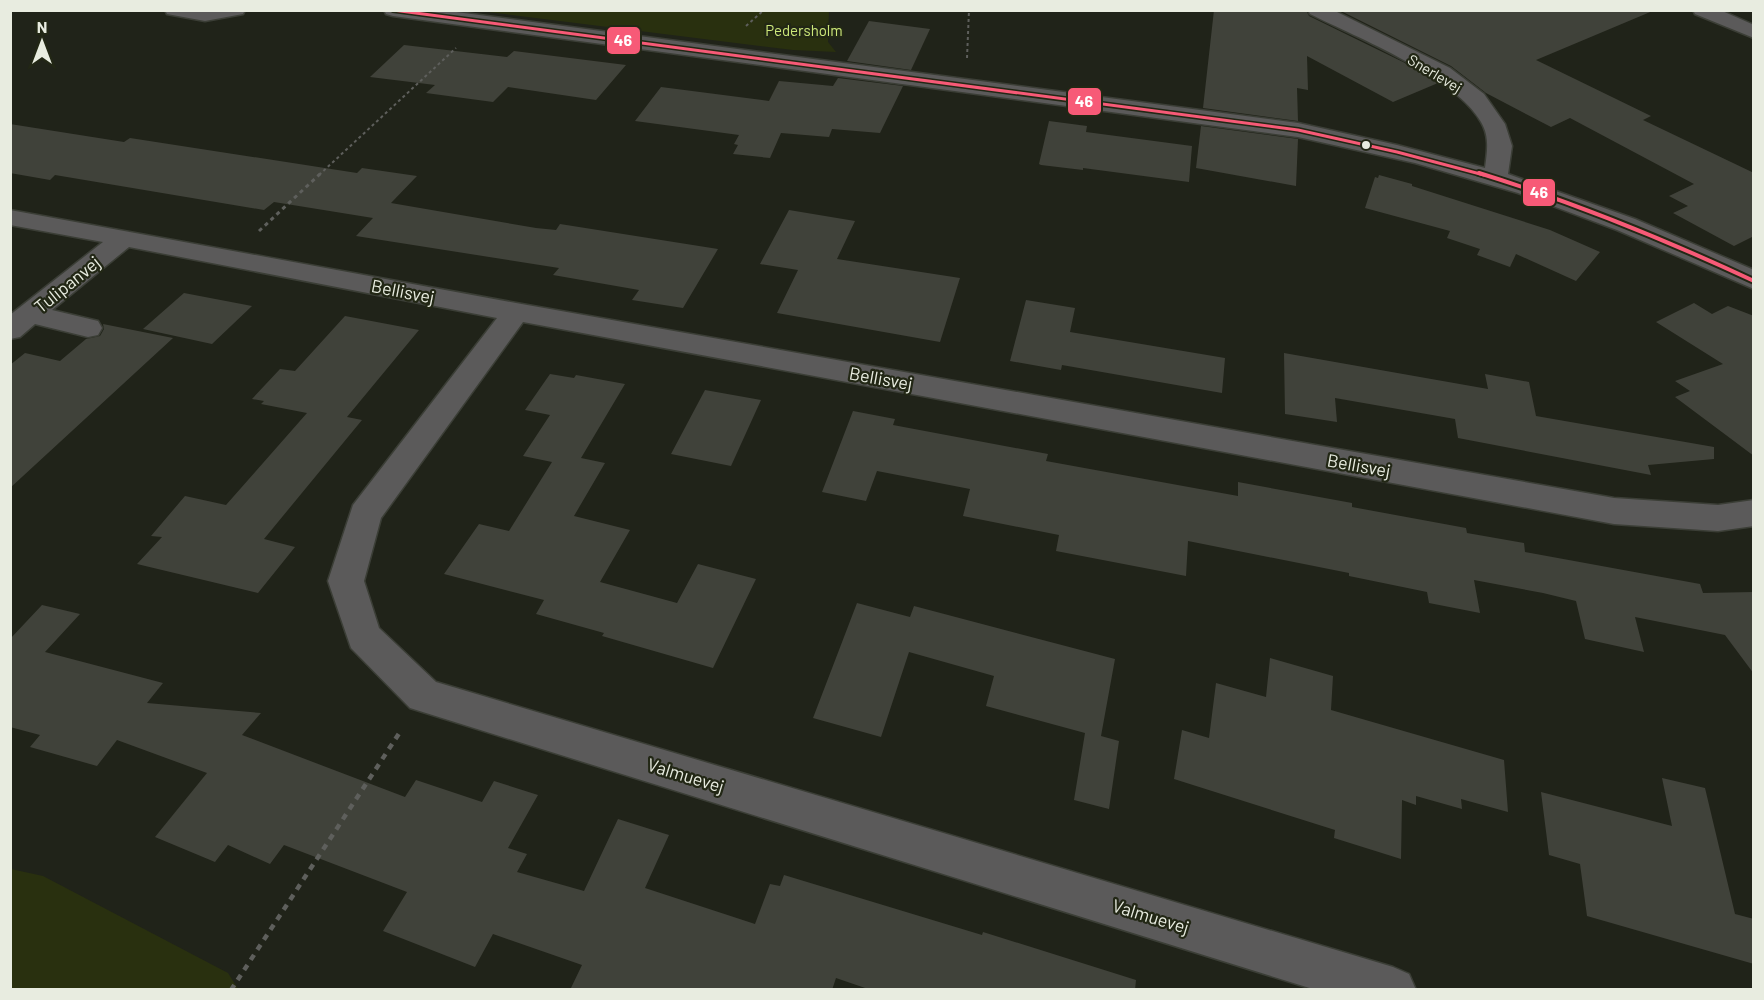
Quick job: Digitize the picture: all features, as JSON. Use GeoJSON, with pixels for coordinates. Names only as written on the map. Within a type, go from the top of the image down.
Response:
{"type":"FeatureCollection","features":[{"type":"Feature","properties":{"kind":"street"},"geometry":{"type":"LineString","coordinates":[[174,10],[205,15],[236,10]]}},
{"type":"Feature","properties":{"kind":"street"},"geometry":{"type":"LineString","coordinates":[[393,10],[1299,130],[1378,147],[1495,178],[1612,220],[1754,281]]}},
{"type":"Feature","properties":{"kind":"street","name":"Snerlevej"},"geometry":{"type":"LineString","coordinates":[[1317,10],[1442,73],[1476,99],[1494,124],[1500,146],[1495,178]]}},
{"type":"Feature","properties":{"kind":"street"},"geometry":{"type":"LineString","coordinates":[[1702,10],[1754,32]]}},
{"type":"Feature","properties":{"kind":"street","name":"Bellisvej"},"geometry":{"type":"LineString","coordinates":[[10,217],[516,312],[1614,511],[1718,518],[1754,513]]}},
{"type":"Feature","properties":{"kind":"street","name":"Tulipanvej"},"geometry":{"type":"LineString","coordinates":[[20,322],[124,238]]}},
{"type":"Feature","properties":{"kind":"street","name":"Valmuevej"},"geometry":{"type":"LineString","coordinates":[[516,312],[365,514],[346,581],[364,637],[424,696],[1393,990]]}},
{"type":"Feature","properties":{"kind":"street"},"geometry":{"type":"LineString","coordinates":[[20,322],[88,328]]}},
{"type":"Feature","properties":{"kind":"path"},"geometry":{"type":"LineString","coordinates":[[966,86],[969,10]]}},
{"type":"Feature","properties":{"kind":"path"},"geometry":{"type":"LineString","coordinates":[[230,258],[483,22]]}},
{"type":"Feature","properties":{"kind":"path"},"geometry":{"type":"LineString","coordinates":[[231,990],[424,696]]}},
{"type":"Feature","properties":{"kind":"green space","name":"Pedersholm"},"geometry":{"type":"Polygon","coordinates":[[[481,11],[829,11],[828,42],[836,52],[793,50],[481,11]]]}},
{"type":"Feature","properties":{"kind":"green space"},"geometry":{"type":"Polygon","coordinates":[[[11,869],[43,876],[228,973],[238,989],[11,989],[11,869]]]}},
{"type":"Feature","properties":{"kind":"building"},"geometry":{"type":"Polygon","coordinates":[[[1214,10],[1306,10],[1309,16],[1403,62],[1438,83],[1393,102],[1307,56],[1308,90],[1297,88],[1298,121],[1203,108],[1214,10]]]}},
{"type":"Feature","properties":{"kind":"building"},"geometry":{"type":"Polygon","coordinates":[[[1339,10],[1655,10],[1536,60],[1651,116],[1643,120],[1754,173],[1754,236],[1734,246],[1673,213],[1688,206],[1669,196],[1694,184],[1570,118],[1551,127],[1486,93],[1451,66],[1339,10]]]}},
{"type":"Feature","properties":{"kind":"building"},"geometry":{"type":"Polygon","coordinates":[[[869,21],[930,29],[911,70],[847,61],[869,21]]]}},
{"type":"Feature","properties":{"kind":"building"},"geometry":{"type":"Polygon","coordinates":[[[404,45],[507,57],[514,51],[626,65],[596,100],[508,87],[493,102],[426,93],[435,85],[370,77],[404,45]]]}},
{"type":"Feature","properties":{"kind":"building"},"geometry":{"type":"Polygon","coordinates":[[[838,78],[903,86],[880,133],[832,129],[829,137],[781,133],[770,158],[733,154],[738,145],[734,144],[739,135],[635,121],[661,87],[769,101],[779,81],[833,86],[838,78]]]}},
{"type":"Feature","properties":{"kind":"building"},"geometry":{"type":"Polygon","coordinates":[[[1049,121],[1087,126],[1086,132],[1192,146],[1189,182],[1083,168],[1083,170],[1041,165],[1039,164],[1049,121]]]}},
{"type":"Feature","properties":{"kind":"building"},"geometry":{"type":"Polygon","coordinates":[[[10,124],[124,142],[130,138],[357,173],[362,168],[417,176],[391,203],[536,228],[556,230],[560,224],[718,249],[683,308],[632,300],[639,290],[553,275],[559,268],[356,236],[373,218],[274,202],[264,210],[55,175],[50,180],[10,173],[10,124]]]}},
{"type":"Feature","properties":{"kind":"building"},"geometry":{"type":"Polygon","coordinates":[[[1201,126],[1298,139],[1296,186],[1196,168],[1201,126]]]}},
{"type":"Feature","properties":{"kind":"building"},"geometry":{"type":"Polygon","coordinates":[[[1379,175],[1550,230],[1600,252],[1576,281],[1516,254],[1510,267],[1477,255],[1480,249],[1447,238],[1450,231],[1365,208],[1375,177],[1378,178],[1379,175]]]}},
{"type":"Feature","properties":{"kind":"building"},"geometry":{"type":"Polygon","coordinates":[[[789,210],[855,221],[837,259],[960,278],[940,342],[777,313],[798,270],[760,264],[789,210]]]}},
{"type":"Feature","properties":{"kind":"building"},"geometry":{"type":"Polygon","coordinates":[[[184,293],[252,306],[212,344],[143,329],[184,293]]]}},
{"type":"Feature","properties":{"kind":"building"},"geometry":{"type":"Polygon","coordinates":[[[1026,300],[1075,308],[1070,332],[1225,358],[1222,393],[1062,365],[1061,370],[1010,361],[1026,300]]]}},
{"type":"Feature","properties":{"kind":"building"},"geometry":{"type":"Polygon","coordinates":[[[1694,303],[1712,314],[1728,306],[1754,316],[1754,456],[1675,397],[1690,391],[1675,381],[1723,364],[1656,322],[1694,303]]]}},
{"type":"Feature","properties":{"kind":"building"},"geometry":{"type":"Polygon","coordinates":[[[345,316],[419,330],[347,417],[362,420],[264,539],[295,547],[258,593],[137,564],[162,537],[151,536],[185,496],[226,505],[307,413],[261,404],[264,401],[252,399],[280,369],[295,371],[345,316]]]}},
{"type":"Feature","properties":{"kind":"building"},"geometry":{"type":"Polygon","coordinates":[[[103,324],[173,338],[10,488],[10,365],[25,353],[60,361],[86,339],[100,336],[104,329],[103,324]]]}},
{"type":"Feature","properties":{"kind":"building"},"geometry":{"type":"Polygon","coordinates":[[[1284,353],[1488,389],[1485,374],[1529,382],[1536,416],[1714,447],[1714,459],[1648,465],[1651,475],[1458,438],[1455,419],[1335,398],[1337,422],[1285,414],[1284,353]]]}},
{"type":"Feature","properties":{"kind":"building"},"geometry":{"type":"Polygon","coordinates":[[[550,374],[574,378],[576,375],[625,384],[581,458],[605,463],[574,516],[630,530],[600,582],[677,603],[698,564],[756,579],[713,668],[536,614],[544,600],[444,574],[479,524],[509,531],[552,462],[523,456],[550,415],[525,410],[550,374]]]}},
{"type":"Feature","properties":{"kind":"building"},"geometry":{"type":"Polygon","coordinates":[[[705,390],[761,400],[731,466],[671,454],[705,390]]]}},
{"type":"Feature","properties":{"kind":"building"},"geometry":{"type":"Polygon","coordinates":[[[853,411],[895,419],[893,425],[1048,454],[1046,461],[1238,496],[1238,482],[1352,503],[1352,507],[1466,528],[1467,533],[1524,543],[1525,552],[1700,584],[1703,593],[1754,592],[1754,674],[1725,635],[1635,617],[1644,652],[1585,639],[1576,601],[1543,593],[1474,580],[1480,613],[1429,603],[1427,592],[1349,576],[1349,573],[1188,541],[1186,576],[1056,551],[1059,535],[963,516],[970,489],[877,471],[866,501],[822,492],[853,411]]]}},
{"type":"Feature","properties":{"kind":"building"},"geometry":{"type":"Polygon","coordinates":[[[857,603],[910,617],[914,606],[1115,659],[1101,736],[1119,741],[1109,809],[1074,800],[1085,733],[986,706],[994,676],[909,652],[881,737],[813,718],[857,603]]]}},
{"type":"Feature","properties":{"kind":"building"},"geometry":{"type":"Polygon","coordinates":[[[42,605],[80,614],[45,652],[163,683],[147,703],[261,713],[242,735],[405,797],[416,780],[482,802],[494,781],[538,795],[508,848],[527,854],[517,872],[584,891],[618,819],[669,835],[645,888],[755,924],[770,884],[780,886],[784,875],[982,935],[983,932],[1136,980],[1135,990],[871,990],[836,978],[832,990],[570,990],[582,965],[493,934],[475,967],[383,931],[407,892],[284,845],[270,864],[228,845],[215,862],[155,837],[207,773],[117,740],[97,766],[30,747],[40,735],[10,727],[10,639],[42,605]]]}},
{"type":"Feature","properties":{"kind":"building"},"geometry":{"type":"Polygon","coordinates":[[[1270,658],[1333,676],[1331,710],[1504,760],[1508,812],[1461,799],[1462,809],[1416,796],[1416,805],[1402,800],[1401,859],[1334,838],[1335,830],[1174,779],[1182,730],[1209,738],[1216,683],[1266,697],[1270,658]]]}},
{"type":"Feature","properties":{"kind":"building"},"geometry":{"type":"Polygon","coordinates":[[[1662,778],[1705,788],[1735,914],[1754,919],[1754,964],[1587,916],[1580,864],[1549,855],[1541,792],[1672,826],[1662,778]]]}},
{"type":"Feature","properties":{"kind":"transit line","name":"46"},"geometry":{"type":"LineString","coordinates":[[393,10],[1298,130],[1421,158],[1527,188],[1626,224],[1754,281]]}}]}
